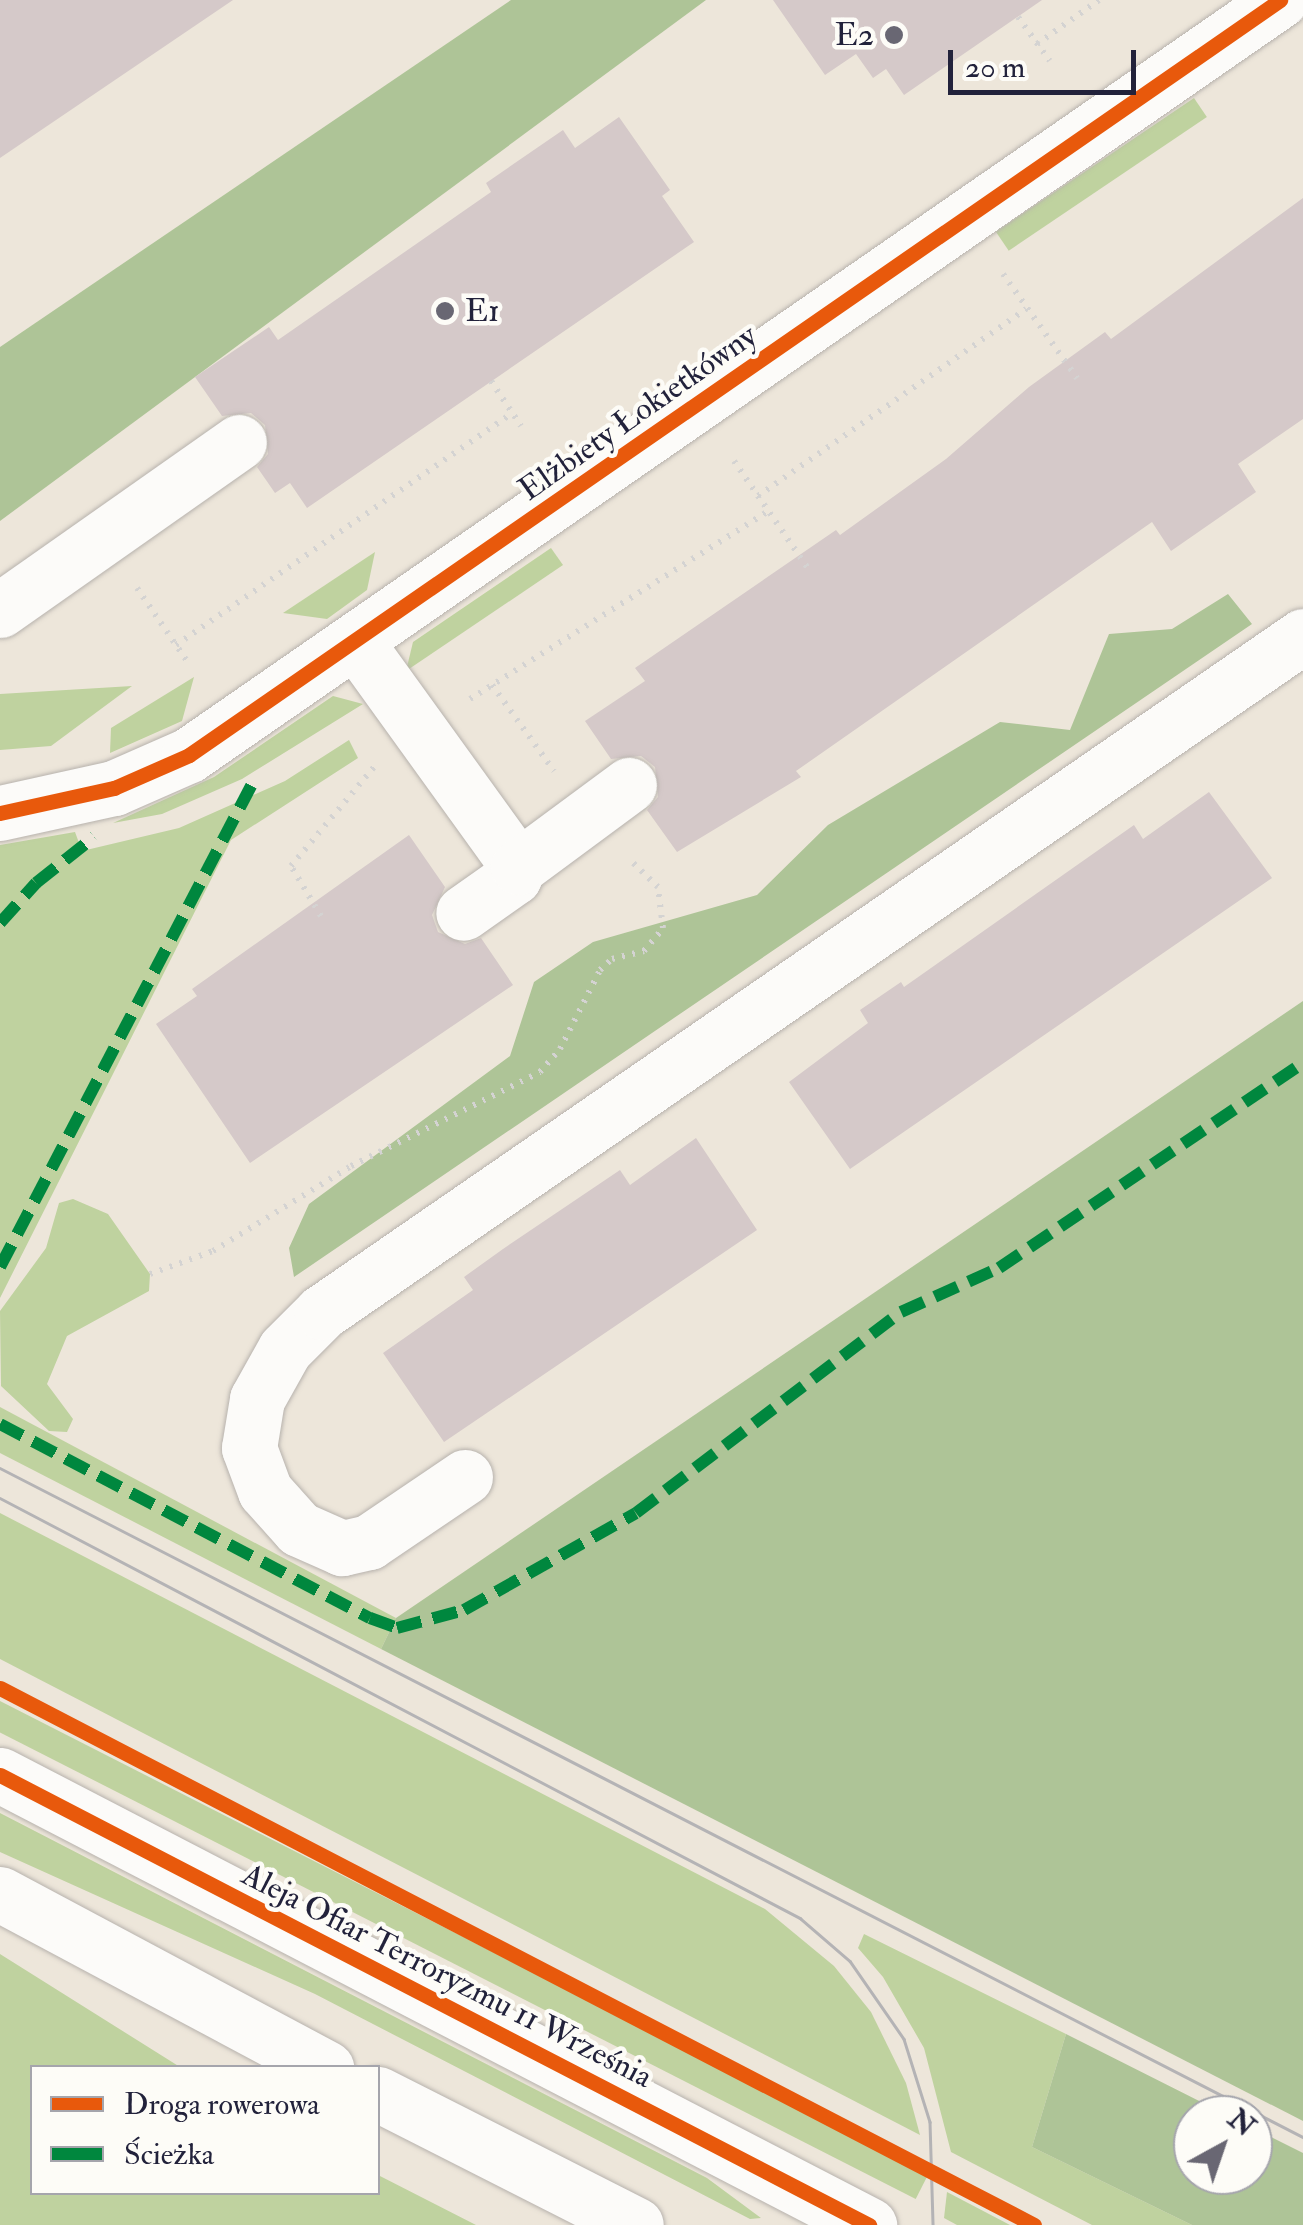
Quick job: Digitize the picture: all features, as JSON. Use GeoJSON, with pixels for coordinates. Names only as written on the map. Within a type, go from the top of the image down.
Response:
{"type":"FeatureCollection","features":[{"type":"Feature","properties":{"kind":"street","name":"Elżbiety Łokietkówny"},"geometry":{"type":"LineString","coordinates":[[0,812],[114,788],[190,755],[1280,0]]}},
{"type":"Feature","properties":{"kind":"street"},"geometry":{"type":"LineString","coordinates":[[0,610],[239,442]]}},
{"type":"Feature","properties":{"kind":"street"},"geometry":{"type":"LineString","coordinates":[[464,1477],[369,1542],[342,1548],[299,1529],[265,1492],[249,1448],[257,1399],[285,1349],[322,1312],[1303,636]]}},
{"type":"Feature","properties":{"kind":"street"},"geometry":{"type":"LineString","coordinates":[[356,642],[518,866]]}},
{"type":"Feature","properties":{"kind":"street"},"geometry":{"type":"LineString","coordinates":[[464,913],[514,877],[518,866],[607,800]]}},
{"type":"Feature","properties":{"kind":"street","name":"Aleja Ofiar Terroryzmu 11 Września"},"geometry":{"type":"LineString","coordinates":[[0,1775],[851,2221]]}},
{"type":"Feature","properties":{"kind":"street"},"geometry":{"type":"LineString","coordinates":[[0,1894],[320,2065]]}},
{"type":"Feature","properties":{"kind":"street"},"geometry":{"type":"LineString","coordinates":[[380,2095],[636,2225]]}},
{"type":"Feature","properties":{"kind":"path"},"geometry":{"type":"LineString","coordinates":[[1037,44],[1100,0]]}},
{"type":"Feature","properties":{"kind":"path"},"geometry":{"type":"LineString","coordinates":[[1018,17],[1050,62]]}},
{"type":"Feature","properties":{"kind":"path"},"geometry":{"type":"LineString","coordinates":[[1002,274],[1077,378]]}},
{"type":"Feature","properties":{"kind":"path"},"geometry":{"type":"LineString","coordinates":[[758,496],[1026,309]]}},
{"type":"Feature","properties":{"kind":"path"},"geometry":{"type":"LineString","coordinates":[[490,381],[521,426]]}},
{"type":"Feature","properties":{"kind":"path"},"geometry":{"type":"LineString","coordinates":[[176,645],[512,413]]}},
{"type":"Feature","properties":{"kind":"path"},"geometry":{"type":"LineString","coordinates":[[734,460],[807,567]]}},
{"type":"Feature","properties":{"kind":"path"},"geometry":{"type":"LineString","coordinates":[[321,916],[291,866],[362,776],[492,685],[768,512]]}},
{"type":"Feature","properties":{"kind":"path"},"geometry":{"type":"LineString","coordinates":[[102,538],[188,661]]}},
{"type":"Feature","properties":{"kind":"path"},"geometry":{"type":"LineString","coordinates":[[150,1274],[214,1251],[351,1166],[540,1072],[560,1050],[600,970],[656,943],[664,928],[658,887],[611,847],[607,800],[492,685]]}},
{"type":"Feature","properties":{"kind":"green space"},"geometry":{"type":"Polygon","coordinates":[[[511,0],[706,0],[0,521],[0,347],[511,0]]]}},
{"type":"Feature","properties":{"kind":"green space"},"geometry":{"type":"Polygon","coordinates":[[[1194,98],[1207,117],[1009,251],[996,232],[1194,98]]]}},
{"type":"Feature","properties":{"kind":"green space"},"geometry":{"type":"Polygon","coordinates":[[[551,548],[563,565],[406,671],[413,642],[551,548]]]}},
{"type":"Feature","properties":{"kind":"green space"},"geometry":{"type":"Polygon","coordinates":[[[375,552],[367,590],[327,619],[283,613],[375,552]]]}},
{"type":"Feature","properties":{"kind":"green space"},"geometry":{"type":"Polygon","coordinates":[[[1228,594],[1252,624],[294,1277],[289,1248],[309,1204],[510,1056],[534,982],[593,942],[757,895],[828,825],[1000,722],[1070,730],[1109,634],[1172,629],[1228,594]]]}},
{"type":"Feature","properties":{"kind":"green space"},"geometry":{"type":"Polygon","coordinates":[[[194,677],[182,721],[110,753],[111,728],[194,677]]]}},
{"type":"Feature","properties":{"kind":"green space"},"geometry":{"type":"Polygon","coordinates":[[[132,686],[51,746],[0,750],[0,694],[132,686]]]}},
{"type":"Feature","properties":{"kind":"green space"},"geometry":{"type":"Polygon","coordinates":[[[333,696],[363,704],[242,779],[162,814],[113,823],[214,777],[333,696]]]}},
{"type":"Feature","properties":{"kind":"green space"},"geometry":{"type":"Polygon","coordinates":[[[349,740],[358,758],[231,840],[0,1298],[0,845],[75,832],[82,851],[179,828],[285,781],[349,740]]]}},
{"type":"Feature","properties":{"kind":"green space"},"geometry":{"type":"Polygon","coordinates":[[[1303,1001],[1303,2121],[1273,2106],[1273,2095],[1252,2095],[381,1649],[396,1618],[1303,1001]]]}},
{"type":"Feature","properties":{"kind":"green space"},"geometry":{"type":"Polygon","coordinates":[[[73,1199],[108,1214],[150,1274],[149,1291],[67,1336],[47,1384],[73,1419],[67,1432],[49,1431],[1,1386],[0,1311],[46,1248],[59,1203],[73,1199]]]}},
{"type":"Feature","properties":{"kind":"green space"},"geometry":{"type":"Polygon","coordinates":[[[0,1407],[396,1618],[381,1649],[0,1453],[0,1407]]]}},
{"type":"Feature","properties":{"kind":"green space"},"geometry":{"type":"Polygon","coordinates":[[[0,1513],[765,1909],[834,1966],[871,2012],[906,2083],[920,2135],[0,1659],[0,1513]]]}},
{"type":"Feature","properties":{"kind":"green space"},"geometry":{"type":"Polygon","coordinates":[[[0,1701],[928,2174],[916,2199],[0,1732],[0,1701]]]}},
{"type":"Feature","properties":{"kind":"green space"},"geometry":{"type":"Polygon","coordinates":[[[0,1813],[707,2178],[761,2218],[750,2219],[315,1994],[0,1852],[0,1813]]]}},
{"type":"Feature","properties":{"kind":"green space"},"geometry":{"type":"Polygon","coordinates":[[[864,1934],[1066,2034],[1032,2147],[1192,2225],[1092,2225],[951,2152],[924,2048],[883,1977],[858,1948],[864,1934]]]}},
{"type":"Feature","properties":{"kind":"green space"},"geometry":{"type":"Polygon","coordinates":[[[0,1954],[177,2065],[30,2065],[30,2195],[380,2195],[380,2176],[476,2225],[0,2225],[0,1954]]]}},
{"type":"Feature","properties":{"kind":"green space"},"geometry":{"type":"Polygon","coordinates":[[[1066,2034],[1187,2095],[1173,2095],[1173,2195],[1273,2195],[1273,2138],[1303,2153],[1303,2225],[1192,2225],[1032,2147],[1066,2034]]]}},
{"type":"Feature","properties":{"kind":"green space"},"geometry":{"type":"Polygon","coordinates":[[[947,2192],[1010,2225],[957,2225],[944,2218],[947,2192]]]}},
{"type":"Feature","properties":{"kind":"building"},"geometry":{"type":"Polygon","coordinates":[[[0,0],[233,0],[0,158],[0,0]]]}},
{"type":"Feature","properties":{"kind":"building","name":"E2"},"geometry":{"type":"Polygon","coordinates":[[[773,0],[1042,0],[904,95],[886,69],[873,78],[856,54],[825,75],[773,0]]]}},
{"type":"Feature","properties":{"kind":"building","name":"E1"},"geometry":{"type":"Polygon","coordinates":[[[619,117],[670,190],[662,196],[694,242],[307,508],[290,483],[275,493],[257,467],[268,454],[265,425],[251,413],[222,416],[195,377],[269,327],[278,340],[491,192],[486,183],[563,130],[575,148],[619,117]]]}},
{"type":"Feature","properties":{"kind":"building"},"geometry":{"type":"Polygon","coordinates":[[[1303,198],[1303,419],[1238,464],[1256,492],[1171,551],[1152,522],[796,771],[801,777],[677,852],[647,810],[658,797],[655,767],[641,756],[611,759],[585,721],[645,681],[635,668],[836,530],[840,535],[946,459],[1029,387],[1105,332],[1111,339],[1303,198]]]}},
{"type":"Feature","properties":{"kind":"building"},"geometry":{"type":"Polygon","coordinates":[[[1209,792],[1272,878],[850,1169],[789,1082],[868,1023],[860,1010],[901,982],[904,987],[1134,825],[1143,839],[1209,792]]]}},
{"type":"Feature","properties":{"kind":"building"},"geometry":{"type":"Polygon","coordinates":[[[409,835],[445,887],[432,915],[438,932],[465,944],[481,938],[513,985],[250,1163],[156,1024],[197,996],[192,989],[409,835]]]}},
{"type":"Feature","properties":{"kind":"building"},"geometry":{"type":"Polygon","coordinates":[[[696,1138],[757,1230],[444,1442],[383,1353],[473,1290],[464,1277],[503,1249],[620,1170],[630,1185],[696,1138]]]}},
{"type":"Feature","properties":{"kind":"tram line"},"geometry":{"type":"LineString","coordinates":[[0,1468],[1303,2137]]}},
{"type":"Feature","properties":{"kind":"tram line"},"geometry":{"type":"LineString","coordinates":[[0,1498],[800,1918],[850,1961],[904,2039],[930,2122],[933,2225]]}},
{"type":"Feature","properties":{"kind":"marked path"},"geometry":{"type":"LineString","coordinates":[[0,1267],[251,786]]}},
{"type":"Feature","properties":{"kind":"marked path"},"geometry":{"type":"LineString","coordinates":[[0,923],[36,883],[94,837]]}},
{"type":"Feature","properties":{"kind":"marked path"},"geometry":{"type":"LineString","coordinates":[[0,1424],[370,1618],[397,1628],[464,1610],[636,1513],[901,1312],[999,1268],[1303,1063]]}},
{"type":"Feature","properties":{"kind":"cycle path"},"geometry":{"type":"LineString","coordinates":[[0,813],[114,788],[189,755],[1280,0]]}},
{"type":"Feature","properties":{"kind":"cycle path"},"geometry":{"type":"LineString","coordinates":[[0,1688],[1034,2225]]}},
{"type":"Feature","properties":{"kind":"cycle path"},"geometry":{"type":"LineString","coordinates":[[0,1775],[869,2225]]}},
{"type":"Feature","properties":{"kind":"place","name":"E2"},"geometry":{"type":"Point","coordinates":[894,35]}},
{"type":"Feature","properties":{"kind":"place","name":"E1"},"geometry":{"type":"Point","coordinates":[445,311]}}]}
